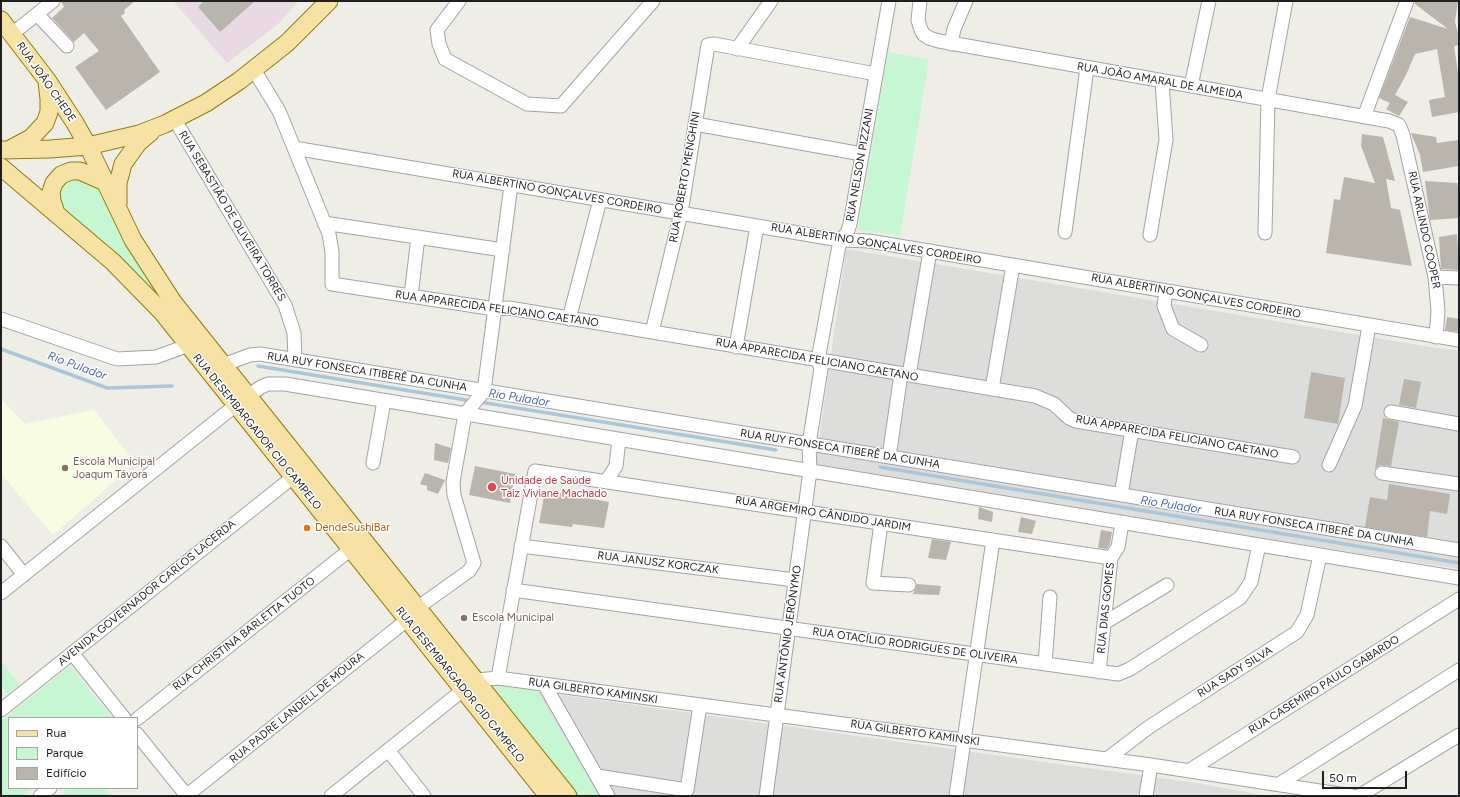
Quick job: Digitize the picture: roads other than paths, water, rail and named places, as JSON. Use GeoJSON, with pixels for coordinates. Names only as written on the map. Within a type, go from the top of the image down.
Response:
{"type":"FeatureCollection","features":[{"type":"Feature","properties":{"kind":"main road"},"geometry":{"type":"LineString","coordinates":[[5,150],[88,146],[156,128],[175,120],[223,93],[254,70],[287,43],[329,1]]}},
{"type":"Feature","properties":{"kind":"main road","name":"RUA JOÃO CHEDE"},"geometry":{"type":"LineString","coordinates":[[1,20],[47,80],[88,146]]}},
{"type":"Feature","properties":{"kind":"main road"},"geometry":{"type":"LineString","coordinates":[[5,150],[31,138],[45,123],[49,112],[47,80]]}},
{"type":"Feature","properties":{"kind":"main road"},"geometry":{"type":"LineString","coordinates":[[119,212],[118,183],[123,164],[138,143],[156,128]]}},
{"type":"Feature","properties":{"kind":"main road","name":"RUA DESEMBARGADOR CID CAMPELO"},"geometry":{"type":"LineString","coordinates":[[88,146],[133,240],[160,284],[223,365],[242,401],[293,477],[351,549],[412,614]]}},
{"type":"Feature","properties":{"kind":"main road"},"geometry":{"type":"LineString","coordinates":[[56,213],[51,192],[54,183],[61,175],[80,171],[105,182]]}},
{"type":"Feature","properties":{"kind":"main road","name":"RUA DESEMBARGADOR CID CAMPELO"},"geometry":{"type":"LineString","coordinates":[[5,173],[56,213],[131,278],[162,312],[189,346],[242,401],[470,685],[568,796]]}},
{"type":"Feature","properties":{"kind":"main road","name":"RUA DESEMBARGADOR CID CAMPELO"},"geometry":{"type":"LineString","coordinates":[[470,685],[548,796]]}},
{"type":"Feature","properties":{"kind":"street"},"geometry":{"type":"LineString","coordinates":[[12,34],[53,1]]}},
{"type":"Feature","properties":{"kind":"street"},"geometry":{"type":"LineString","coordinates":[[459,1],[437,30],[439,44],[445,59],[527,104],[561,106],[653,1]]}},
{"type":"Feature","properties":{"kind":"street"},"geometry":{"type":"LineString","coordinates":[[771,1],[737,49],[876,74]]}},
{"type":"Feature","properties":{"kind":"street","name":"RUA NELSON PIZZANI"},"geometry":{"type":"LineString","coordinates":[[810,471],[809,444],[821,369],[818,360],[840,240],[847,233],[850,224],[889,1]]}},
{"type":"Feature","properties":{"kind":"street","name":"RUA JOÃO AMARAL DE ALMEIDA"},"geometry":{"type":"LineString","coordinates":[[920,1],[918,20],[923,34],[928,38],[951,44],[1364,116],[1389,121],[1399,125]]}},
{"type":"Feature","properties":{"kind":"street"},"geometry":{"type":"LineString","coordinates":[[951,44],[954,29],[966,1]]}},
{"type":"Feature","properties":{"kind":"street"},"geometry":{"type":"LineString","coordinates":[[1191,86],[1209,1]]}},
{"type":"Feature","properties":{"kind":"street"},"geometry":{"type":"LineString","coordinates":[[1265,233],[1268,100],[1286,1]]}},
{"type":"Feature","properties":{"kind":"street"},"geometry":{"type":"LineString","coordinates":[[1364,116],[1407,1]]}},
{"type":"Feature","properties":{"kind":"street"},"geometry":{"type":"LineString","coordinates":[[37,14],[67,46]]}},
{"type":"Feature","properties":{"kind":"street","name":"RUA ROBERTO MENGHINI"},"geometry":{"type":"LineString","coordinates":[[652,332],[681,213],[707,48],[710,44],[737,49]]}},
{"type":"Feature","properties":{"kind":"street"},"geometry":{"type":"LineString","coordinates":[[1065,232],[1088,68]]}},
{"type":"Feature","properties":{"kind":"street"},"geometry":{"type":"LineString","coordinates":[[254,70],[276,105],[324,223],[502,250]]}},
{"type":"Feature","properties":{"kind":"street"},"geometry":{"type":"LineString","coordinates":[[1150,235],[1166,140],[1162,81]]}},
{"type":"Feature","properties":{"kind":"street","name":"RUA SEBASTIÃO DE OLIVEIRA TORRES"},"geometry":{"type":"LineString","coordinates":[[175,120],[285,305],[294,333],[296,360]]}},
{"type":"Feature","properties":{"kind":"street"},"geometry":{"type":"LineString","coordinates":[[695,124],[862,154]]}},
{"type":"Feature","properties":{"kind":"street","name":"RUA ARLINDO COOPER"},"geometry":{"type":"LineString","coordinates":[[1399,125],[1404,135],[1435,277],[1438,311],[1436,337]]}},
{"type":"Feature","properties":{"kind":"street","name":"RUA ALBERTINO GONÇALVES CORDEIRO"},"geometry":{"type":"LineString","coordinates":[[294,148],[840,240],[869,241],[1459,340]]}},
{"type":"Feature","properties":{"kind":"street"},"geometry":{"type":"LineString","coordinates":[[465,414],[484,391],[511,185]]}},
{"type":"Feature","properties":{"kind":"street"},"geometry":{"type":"LineString","coordinates":[[570,319],[600,200]]}},
{"type":"Feature","properties":{"kind":"street","name":"RUA APPARECIDA FELICIANO CAETANO"},"geometry":{"type":"LineString","coordinates":[[324,223],[331,243],[332,284],[495,309],[509,308],[992,389],[1041,398],[1054,404],[1069,418],[1076,421],[1294,457]]}},
{"type":"Feature","properties":{"kind":"street"},"geometry":{"type":"LineString","coordinates":[[736,346],[757,226]]}},
{"type":"Feature","properties":{"kind":"street"},"geometry":{"type":"LineString","coordinates":[[411,296],[418,237]]}},
{"type":"Feature","properties":{"kind":"street"},"geometry":{"type":"LineString","coordinates":[[889,457],[930,251]]}},
{"type":"Feature","properties":{"kind":"street"},"geometry":{"type":"LineString","coordinates":[[992,389],[1013,265]]}},
{"type":"Feature","properties":{"kind":"street"},"geometry":{"type":"LineString","coordinates":[[1435,277],[1459,278]]}},
{"type":"Feature","properties":{"kind":"street"},"geometry":{"type":"LineString","coordinates":[[1166,291],[1164,306],[1173,329],[1201,345]]}},
{"type":"Feature","properties":{"kind":"street"},"geometry":{"type":"LineString","coordinates":[[1,319],[117,359],[156,357],[189,346]]}},
{"type":"Feature","properties":{"kind":"street"},"geometry":{"type":"LineString","coordinates":[[1330,465],[1355,406],[1370,326]]}},
{"type":"Feature","properties":{"kind":"street","name":"RUA RUY FONSECA ITIBERÊ DA CUNHA"},"geometry":{"type":"LineString","coordinates":[[223,365],[255,354],[296,360],[1459,550]]}},
{"type":"Feature","properties":{"kind":"street"},"geometry":{"type":"LineString","coordinates":[[1,593],[260,387],[277,384],[1459,578]]}},
{"type":"Feature","properties":{"kind":"street"},"geometry":{"type":"LineString","coordinates":[[373,463],[384,401]]}},
{"type":"Feature","properties":{"kind":"street"},"geometry":{"type":"LineString","coordinates":[[1392,412],[1459,424]]}},
{"type":"Feature","properties":{"kind":"street","name":"RUA PADRE LANDELL DE MOURA"},"geometry":{"type":"LineString","coordinates":[[187,796],[412,614],[469,571],[474,563],[453,489],[465,414]]}},
{"type":"Feature","properties":{"kind":"street"},"geometry":{"type":"LineString","coordinates":[[1121,495],[1132,430]]}},
{"type":"Feature","properties":{"kind":"street"},"geometry":{"type":"LineString","coordinates":[[606,482],[616,466],[619,440]]}},
{"type":"Feature","properties":{"kind":"street","name":"RUA ARGEMIRO CÂNDIDO JARDIM"},"geometry":{"type":"LineString","coordinates":[[521,546],[535,471],[1111,558]]}},
{"type":"Feature","properties":{"kind":"street","name":"RUA ANTÔNIO JERÔNYMO"},"geometry":{"type":"LineString","coordinates":[[766,796],[810,471]]}},
{"type":"Feature","properties":{"kind":"street"},"geometry":{"type":"LineString","coordinates":[[1382,473],[1459,484]]}},
{"type":"Feature","properties":{"kind":"street","name":"AVENIDA GOVERNADOR CARLOS LACERDA"},"geometry":{"type":"LineString","coordinates":[[3,704],[72,653],[293,477]]}},
{"type":"Feature","properties":{"kind":"street"},"geometry":{"type":"LineString","coordinates":[[881,523],[872,583],[909,585]]}},
{"type":"Feature","properties":{"kind":"street","name":"RUA DIAS GOMES"},"geometry":{"type":"LineString","coordinates":[[1099,672],[1111,558],[1118,547],[1122,523]]}},
{"type":"Feature","properties":{"kind":"street"},"geometry":{"type":"LineString","coordinates":[[956,796],[993,540]]}},
{"type":"Feature","properties":{"kind":"street","name":"RUA OTACÍLIO RODRIGUES DE OLIVEIRA"},"geometry":{"type":"LineString","coordinates":[[513,590],[1118,674],[1130,669],[1240,598],[1251,582],[1259,545]]}},
{"type":"Feature","properties":{"kind":"street"},"geometry":{"type":"LineString","coordinates":[[1,546],[24,575]]}},
{"type":"Feature","properties":{"kind":"street"},"geometry":{"type":"LineString","coordinates":[[498,678],[521,546]]}},
{"type":"Feature","properties":{"kind":"street","name":"RUA JANUSZ KORCZAK"},"geometry":{"type":"LineString","coordinates":[[521,546],[795,580]]}},
{"type":"Feature","properties":{"kind":"street","name":"RUA CHRISTINA BARLETTA TUOTO"},"geometry":{"type":"LineString","coordinates":[[138,718],[351,549]]}},
{"type":"Feature","properties":{"kind":"street","name":"RUA SADY SILVA"},"geometry":{"type":"LineString","coordinates":[[1107,759],[1148,727],[1297,632],[1307,615],[1320,555]]}},
{"type":"Feature","properties":{"kind":"street"},"geometry":{"type":"LineString","coordinates":[[1104,623],[1167,585]]}},
{"type":"Feature","properties":{"kind":"street"},"geometry":{"type":"LineString","coordinates":[[1045,664],[1050,597]]}},
{"type":"Feature","properties":{"kind":"street","name":"RUA CASEMIRO PAULO GABARDO"},"geometry":{"type":"LineString","coordinates":[[1190,770],[1459,599]]}},
{"type":"Feature","properties":{"kind":"street"},"geometry":{"type":"LineString","coordinates":[[72,653],[123,717]]}},
{"type":"Feature","properties":{"kind":"street"},"geometry":{"type":"LineString","coordinates":[[1279,784],[1459,670]]}},
{"type":"Feature","properties":{"kind":"street","name":"RUA GILBERTO KAMINSKI"},"geometry":{"type":"LineString","coordinates":[[470,685],[498,678],[1190,770],[1352,796]]}},
{"type":"Feature","properties":{"kind":"street"},"geometry":{"type":"LineString","coordinates":[[544,684],[608,796]]}},
{"type":"Feature","properties":{"kind":"street"},"geometry":{"type":"LineString","coordinates":[[331,796],[470,685]]}},
{"type":"Feature","properties":{"kind":"street"},"geometry":{"type":"LineString","coordinates":[[597,776],[687,790],[700,705]]}},
{"type":"Feature","properties":{"kind":"street"},"geometry":{"type":"LineString","coordinates":[[138,735],[187,796]]}},
{"type":"Feature","properties":{"kind":"street"},"geometry":{"type":"LineString","coordinates":[[1359,796],[1459,735]]}},
{"type":"Feature","properties":{"kind":"street"},"geometry":{"type":"LineString","coordinates":[[388,750],[424,796]]}},
{"type":"Feature","properties":{"kind":"street"},"geometry":{"type":"LineString","coordinates":[[1146,796],[1151,765]]}},
{"type":"Feature","properties":{"kind":"street"},"geometry":{"type":"LineString","coordinates":[[40,796],[49,789]]}},
{"type":"Feature","properties":{"kind":"waterway","name":"Rio Pulador"},"geometry":{"type":"LineString","coordinates":[[1,349],[107,388],[172,386]]}},
{"type":"Feature","properties":{"kind":"waterway","name":"Rio Pulador"},"geometry":{"type":"LineString","coordinates":[[258,366],[472,401]]}},
{"type":"Feature","properties":{"kind":"waterway","name":"Rio Pulador"},"geometry":{"type":"LineString","coordinates":[[480,402],[776,450]]}},
{"type":"Feature","properties":{"kind":"waterway","name":"Rio Pulador"},"geometry":{"type":"LineString","coordinates":[[880,467],[1459,563]]}},
{"type":"Feature","properties":{"kind":"place","name":"Escola Municipal Joaqum Távora"},"geometry":{"type":"Point","coordinates":[65,468]}},
{"type":"Feature","properties":{"kind":"place","name":"Unidade de Saúde Taiz Viviane Machado"},"geometry":{"type":"Point","coordinates":[492,487]}},
{"type":"Feature","properties":{"kind":"place","name":"DendeSushiBar"},"geometry":{"type":"Point","coordinates":[307,528]}},
{"type":"Feature","properties":{"kind":"place","name":"Escola Municipal"},"geometry":{"type":"Point","coordinates":[464,618]}}]}
